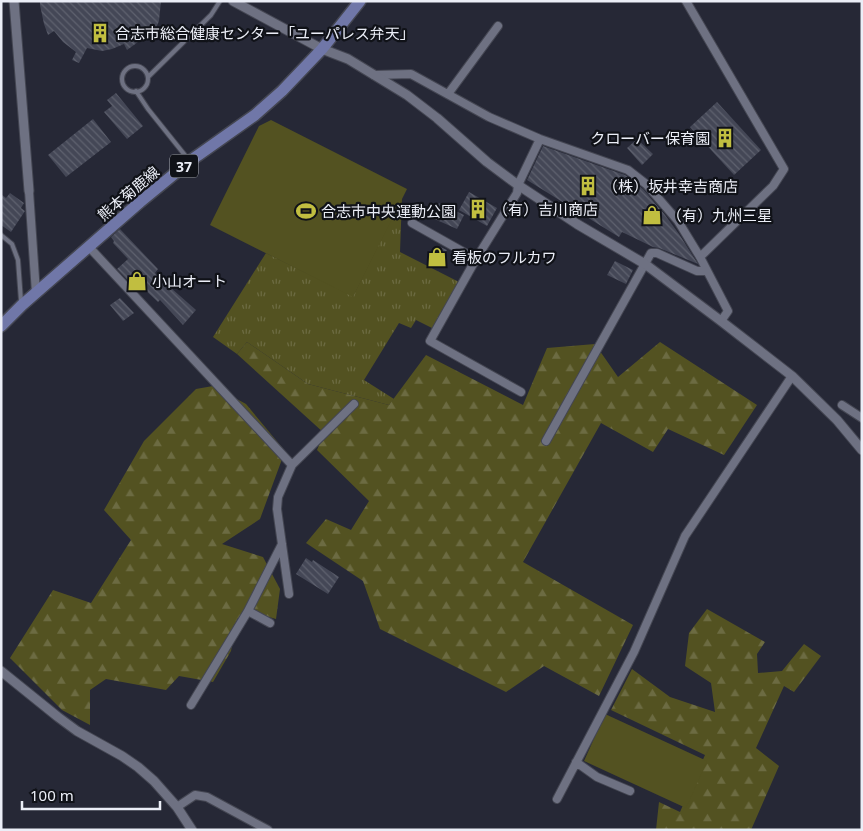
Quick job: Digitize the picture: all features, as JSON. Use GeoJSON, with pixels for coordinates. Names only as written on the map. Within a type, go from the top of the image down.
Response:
{"type":"FeatureCollection","features":[{"type":"Feature","properties":{"kind":"main road","name":"熊本菊鹿線"},"geometry":{"type":"LineString","coordinates":[[1,326],[22,304],[190,161],[255,115],[282,91],[322,48],[360,1]]}},
{"type":"Feature","properties":{"kind":"street"},"geometry":{"type":"LineString","coordinates":[[14,1],[36,293]]}},
{"type":"Feature","properties":{"kind":"street"},"geometry":{"type":"LineString","coordinates":[[233,1],[322,48],[348,59],[407,95],[437,118],[487,162],[518,185],[577,224],[645,264],[792,376],[837,420],[862,450]]}},
{"type":"Feature","properties":{"kind":"street"},"geometry":{"type":"LineString","coordinates":[[686,1],[784,169],[773,186],[700,257]]}},
{"type":"Feature","properties":{"kind":"street"},"geometry":{"type":"LineString","coordinates":[[448,94],[498,26]]}},
{"type":"Feature","properties":{"kind":"street"},"geometry":{"type":"LineString","coordinates":[[374,75],[411,74],[489,117],[540,139],[628,170],[646,184],[678,221],[700,257],[728,311],[721,321]]}},
{"type":"Feature","properties":{"kind":"street"},"geometry":{"type":"LineString","coordinates":[[521,392],[430,341],[476,259],[517,193],[518,185],[540,139]]}},
{"type":"Feature","properties":{"kind":"street"},"geometry":{"type":"LineString","coordinates":[[412,223],[476,259]]}},
{"type":"Feature","properties":{"kind":"street"},"geometry":{"type":"LineString","coordinates":[[89,247],[292,465]]}},
{"type":"Feature","properties":{"kind":"street"},"geometry":{"type":"LineString","coordinates":[[546,441],[651,253],[657,253],[698,271],[707,271]]}},
{"type":"Feature","properties":{"kind":"street"},"geometry":{"type":"LineString","coordinates":[[557,799],[634,652],[685,536],[792,376]]}},
{"type":"Feature","properties":{"kind":"street"},"geometry":{"type":"LineString","coordinates":[[290,594],[277,509],[278,497],[292,465],[354,404]]}},
{"type":"Feature","properties":{"kind":"street"},"geometry":{"type":"LineString","coordinates":[[842,405],[862,418]]}},
{"type":"Feature","properties":{"kind":"street"},"geometry":{"type":"LineString","coordinates":[[191,705],[248,611],[282,544]]}},
{"type":"Feature","properties":{"kind":"street"},"geometry":{"type":"LineString","coordinates":[[248,611],[270,624]]}},
{"type":"Feature","properties":{"kind":"street"},"geometry":{"type":"LineString","coordinates":[[1,672],[64,722],[138,767],[177,806],[192,830]]}},
{"type":"Feature","properties":{"kind":"street"},"geometry":{"type":"LineString","coordinates":[[576,762],[597,777],[630,791]]}},
{"type":"Feature","properties":{"kind":"street"},"geometry":{"type":"LineString","coordinates":[[177,806],[195,796],[207,797],[268,830]]}},
{"type":"Feature","properties":{"kind":"lane"},"geometry":{"type":"LineString","coordinates":[[148,76],[138,66],[130,66],[124,71],[122,78],[124,85],[129,90],[143,89],[147,83],[148,76],[210,15],[220,1]]}},
{"type":"Feature","properties":{"kind":"lane"},"geometry":{"type":"LineString","coordinates":[[136,91],[190,161]]}},
{"type":"Feature","properties":{"kind":"lane"},"geometry":{"type":"LineString","coordinates":[[1,235],[12,244],[18,260],[22,304]]}},
{"type":"Feature","properties":{"kind":"green space","name":"合志市中央運動公園"},"geometry":{"type":"Polygon","coordinates":[[[271,120],[407,189],[353,297],[210,225],[259,126],[271,120]]]}},
{"type":"Feature","properties":{"kind":"green space"},"geometry":{"type":"Polygon","coordinates":[[[402,197],[400,252],[459,282],[432,328],[416,320],[411,328],[399,323],[364,380],[394,399],[389,405],[308,384],[247,342],[237,354],[213,337],[266,253],[353,296],[402,197]]]}},
{"type":"Feature","properties":{"kind":"green space"},"geometry":{"type":"Polygon","coordinates":[[[247,342],[308,384],[389,405],[426,355],[523,405],[547,348],[595,344],[618,377],[660,342],[757,405],[724,455],[668,429],[653,452],[601,423],[523,562],[633,625],[599,696],[544,666],[506,692],[380,629],[363,581],[306,543],[326,519],[351,530],[369,501],[317,450],[324,433],[237,354],[247,342]]]}},
{"type":"Feature","properties":{"kind":"green space"},"geometry":{"type":"Polygon","coordinates":[[[213,386],[246,404],[285,451],[260,519],[222,544],[263,557],[280,589],[276,619],[248,611],[237,619],[231,651],[213,682],[179,676],[166,690],[106,679],[90,690],[90,725],[62,710],[10,658],[53,590],[91,603],[131,540],[104,510],[144,441],[196,389],[213,386]]]}},
{"type":"Feature","properties":{"kind":"green space"},"geometry":{"type":"Polygon","coordinates":[[[707,609],[765,642],[757,654],[758,673],[782,671],[804,644],[821,656],[794,692],[784,686],[756,748],[779,766],[751,830],[656,830],[659,802],[680,812],[705,755],[611,710],[632,669],[670,697],[715,712],[711,683],[685,666],[689,633],[707,609]]]}},
{"type":"Feature","properties":{"kind":"green space"},"geometry":{"type":"Polygon","coordinates":[[[605,714],[707,761],[686,808],[584,761],[605,714]]]}},
{"type":"Feature","properties":{"kind":"building","name":"合志市総合健康センター「ユーパレス弁天」"},"geometry":{"type":"Polygon","coordinates":[[[40,1],[161,1],[159,21],[153,35],[147,31],[138,42],[127,50],[124,44],[102,51],[87,48],[79,63],[72,60],[76,52],[63,42],[54,31],[48,35],[40,1]]]}},
{"type":"Feature","properties":{"kind":"building"},"geometry":{"type":"Polygon","coordinates":[[[116,93],[143,126],[127,139],[104,112],[112,106],[107,100],[116,93]]]}},
{"type":"Feature","properties":{"kind":"building","name":"クローバー保育園"},"geometry":{"type":"Polygon","coordinates":[[[717,102],[761,150],[734,175],[690,127],[717,102]]]}},
{"type":"Feature","properties":{"kind":"building"},"geometry":{"type":"Polygon","coordinates":[[[93,119],[111,142],[66,177],[48,155],[93,119]]]}},
{"type":"Feature","properties":{"kind":"building"},"geometry":{"type":"Polygon","coordinates":[[[637,139],[653,154],[642,165],[627,148],[637,139]]]}},
{"type":"Feature","properties":{"kind":"building","name":"（株）坂井幸吉商店"},"geometry":{"type":"Polygon","coordinates":[[[543,146],[625,175],[643,189],[665,215],[698,264],[653,247],[622,232],[619,237],[527,180],[543,146]]]}},
{"type":"Feature","properties":{"kind":"building","name":"（有）吉川商店"},"geometry":{"type":"Polygon","coordinates":[[[469,192],[497,208],[487,226],[459,210],[469,192]]]}},
{"type":"Feature","properties":{"kind":"building"},"geometry":{"type":"Polygon","coordinates":[[[10,193],[24,203],[21,208],[25,211],[11,232],[1,225],[1,194],[6,198],[10,193]]]}},
{"type":"Feature","properties":{"kind":"building"},"geometry":{"type":"Polygon","coordinates":[[[439,203],[464,215],[457,229],[430,217],[439,203]]]}},
{"type":"Feature","properties":{"kind":"building"},"geometry":{"type":"Polygon","coordinates":[[[120,229],[158,269],[155,273],[164,282],[167,280],[173,286],[171,288],[196,310],[183,325],[160,300],[158,302],[142,287],[138,291],[117,269],[128,259],[113,243],[114,241],[111,237],[120,229]]]}},
{"type":"Feature","properties":{"kind":"building","name":"看板のフルカワ"},"geometry":{"type":"Polygon","coordinates":[[[438,246],[447,250],[437,267],[428,263],[438,246]]]}},
{"type":"Feature","properties":{"kind":"building"},"geometry":{"type":"Polygon","coordinates":[[[615,261],[633,270],[626,284],[607,275],[615,261]]]}},
{"type":"Feature","properties":{"kind":"building"},"geometry":{"type":"Polygon","coordinates":[[[120,298],[134,313],[123,321],[110,305],[120,298]]]}},
{"type":"Feature","properties":{"kind":"building"},"geometry":{"type":"Polygon","coordinates":[[[306,558],[312,562],[313,560],[339,577],[328,594],[296,574],[306,558]]]}},
{"type":"Feature","properties":{"kind":"place","name":"合志市総合健康センター「ユーパレス弁天」"},"geometry":{"type":"Point","coordinates":[100,33]}},
{"type":"Feature","properties":{"kind":"place","name":"クローバー保育園"},"geometry":{"type":"Point","coordinates":[725,138]}},
{"type":"Feature","properties":{"kind":"place","name":"（株）坂井幸吉商店"},"geometry":{"type":"Point","coordinates":[588,186]}},
{"type":"Feature","properties":{"kind":"place","name":"（有）吉川商店"},"geometry":{"type":"Point","coordinates":[478,209]}},
{"type":"Feature","properties":{"kind":"place","name":"合志市中央運動公園"},"geometry":{"type":"Point","coordinates":[306,211]}},
{"type":"Feature","properties":{"kind":"place","name":"（有）九州三星"},"geometry":{"type":"Point","coordinates":[652,215]}},
{"type":"Feature","properties":{"kind":"place","name":"看板のフルカワ"},"geometry":{"type":"Point","coordinates":[437,257]}},
{"type":"Feature","properties":{"kind":"place","name":"小山オート"},"geometry":{"type":"Point","coordinates":[137,281]}}]}
